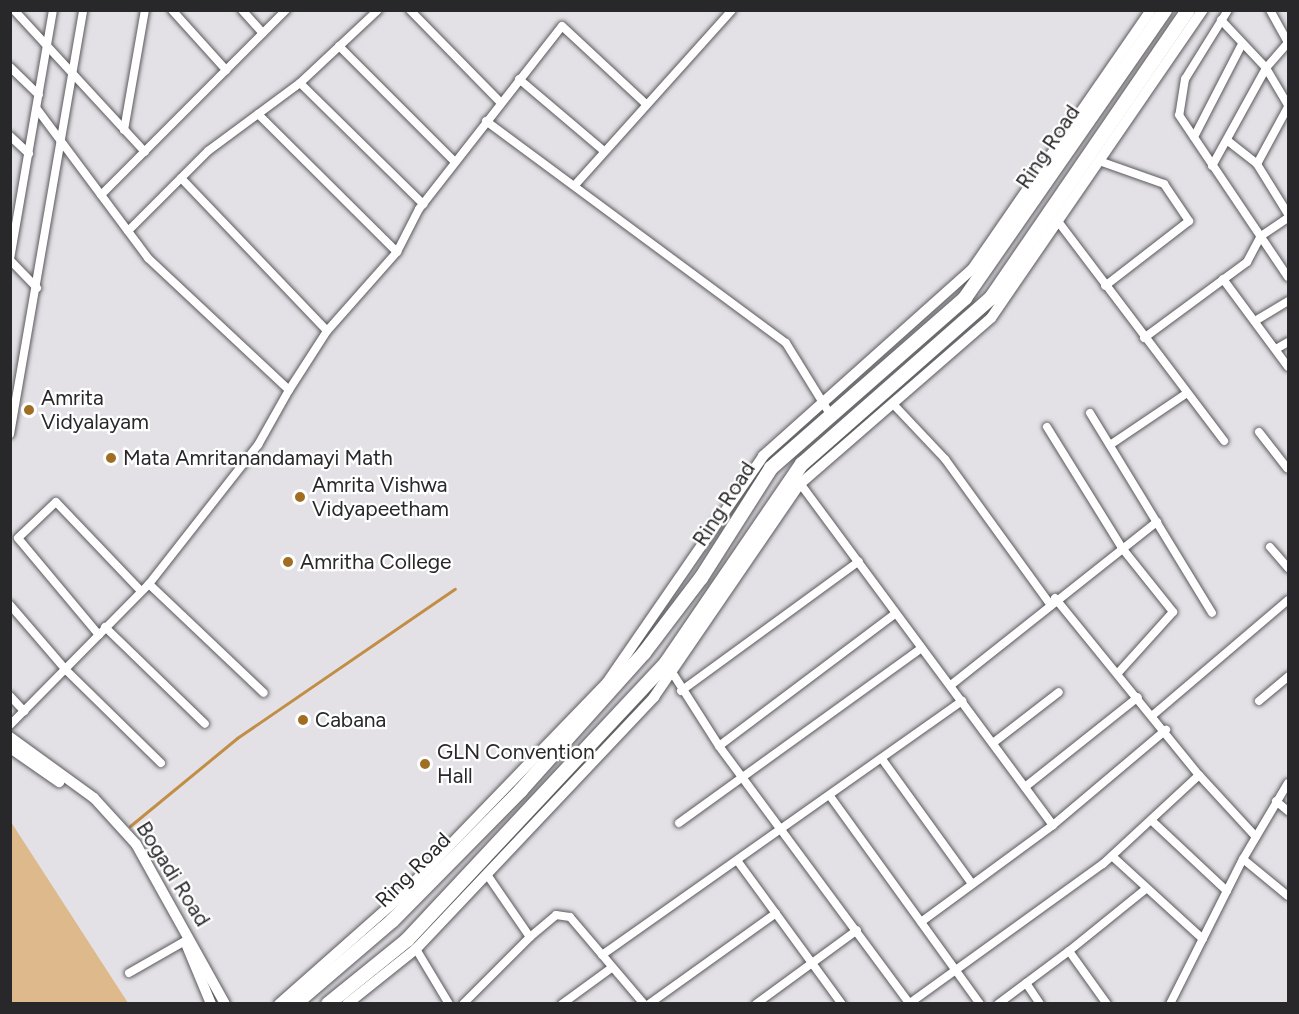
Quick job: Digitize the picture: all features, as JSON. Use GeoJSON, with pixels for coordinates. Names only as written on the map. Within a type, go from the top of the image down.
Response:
{"type":"FeatureCollection","features":[{"type":"Feature","properties":{"kind":"highway","name":"Ring Road"},"geometry":{"type":"LineString","coordinates":[[295,1004],[458,847],[644,653],[701,578],[771,468],[977,284],[1165,10]]}},
{"type":"Feature","properties":{"kind":"highway","name":"Ring Road"},"geometry":{"type":"LineString","coordinates":[[328,1004],[376,974],[670,669],[797,479],[991,298],[1188,10]]}},
{"type":"Feature","properties":{"kind":"street"},"geometry":{"type":"LineString","coordinates":[[14,10],[145,152]]}},
{"type":"Feature","properties":{"kind":"street"},"geometry":{"type":"LineString","coordinates":[[38,288],[10,260],[53,10]]}},
{"type":"Feature","properties":{"kind":"street"},"geometry":{"type":"LineString","coordinates":[[10,434],[38,288],[83,10]]}},
{"type":"Feature","properties":{"kind":"street"},"geometry":{"type":"LineString","coordinates":[[124,130],[145,10]]}},
{"type":"Feature","properties":{"kind":"street"},"geometry":{"type":"LineString","coordinates":[[172,10],[226,70]]}},
{"type":"Feature","properties":{"kind":"street"},"geometry":{"type":"LineString","coordinates":[[242,10],[263,33]]}},
{"type":"Feature","properties":{"kind":"street"},"geometry":{"type":"LineString","coordinates":[[101,195],[286,10]]}},
{"type":"Feature","properties":{"kind":"street"},"geometry":{"type":"LineString","coordinates":[[128,231],[181,178],[258,114],[300,83],[378,10]]}},
{"type":"Feature","properties":{"kind":"street"},"geometry":{"type":"LineString","coordinates":[[410,10],[500,102]]}},
{"type":"Feature","properties":{"kind":"street"},"geometry":{"type":"LineString","coordinates":[[575,186],[645,103],[732,10]]}},
{"type":"Feature","properties":{"kind":"street"},"geometry":{"type":"LineString","coordinates":[[458,847],[606,684],[763,456],[823,401],[921,320],[973,268],[1151,10]]}},
{"type":"Feature","properties":{"kind":"street"},"geometry":{"type":"LineString","coordinates":[[1053,825],[797,479],[893,404],[992,318],[1060,224],[1203,10]]}},
{"type":"Feature","properties":{"kind":"street"},"geometry":{"type":"LineString","coordinates":[[1228,10],[1203,45],[1179,100],[1179,115],[1288,277]]}},
{"type":"Feature","properties":{"kind":"street"},"geometry":{"type":"LineString","coordinates":[[1212,166],[1228,141],[1266,68],[1288,42],[1270,10]]}},
{"type":"Feature","properties":{"kind":"street"},"geometry":{"type":"LineString","coordinates":[[1221,20],[1241,46],[1266,68],[1288,106],[1257,164]]}},
{"type":"Feature","properties":{"kind":"street"},"geometry":{"type":"LineString","coordinates":[[10,725],[149,584],[258,445],[289,390],[327,331],[397,252],[423,204],[500,102],[562,26],[645,103]]}},
{"type":"Feature","properties":{"kind":"street"},"geometry":{"type":"LineString","coordinates":[[339,46],[455,162]]}},
{"type":"Feature","properties":{"kind":"street"},"geometry":{"type":"LineString","coordinates":[[1194,138],[1241,46]]}},
{"type":"Feature","properties":{"kind":"street"},"geometry":{"type":"LineString","coordinates":[[10,67],[39,95]]}},
{"type":"Feature","properties":{"kind":"street"},"geometry":{"type":"LineString","coordinates":[[519,79],[604,151]]}},
{"type":"Feature","properties":{"kind":"street"},"geometry":{"type":"LineString","coordinates":[[300,83],[423,204]]}},
{"type":"Feature","properties":{"kind":"street"},"geometry":{"type":"LineString","coordinates":[[37,109],[61,138],[148,258],[289,390]]}},
{"type":"Feature","properties":{"kind":"street"},"geometry":{"type":"LineString","coordinates":[[258,114],[397,252]]}},
{"type":"Feature","properties":{"kind":"street"},"geometry":{"type":"LineString","coordinates":[[486,121],[786,343],[830,414]]}},
{"type":"Feature","properties":{"kind":"street"},"geometry":{"type":"LineString","coordinates":[[10,136],[29,154]]}},
{"type":"Feature","properties":{"kind":"street"},"geometry":{"type":"LineString","coordinates":[[1144,338],[1247,262],[1261,236],[1288,216],[1257,164],[1228,141]]}},
{"type":"Feature","properties":{"kind":"street"},"geometry":{"type":"LineString","coordinates":[[1102,162],[1164,184],[1189,221],[1105,286]]}},
{"type":"Feature","properties":{"kind":"street"},"geometry":{"type":"LineString","coordinates":[[181,178],[327,331]]}},
{"type":"Feature","properties":{"kind":"street"},"geometry":{"type":"LineString","coordinates":[[1060,224],[1224,441]]}},
{"type":"Feature","properties":{"kind":"street"},"geometry":{"type":"LineString","coordinates":[[1222,279],[1288,367]]}},
{"type":"Feature","properties":{"kind":"street"},"geometry":{"type":"LineString","coordinates":[[1255,321],[1288,301]]}},
{"type":"Feature","properties":{"kind":"street"},"geometry":{"type":"LineString","coordinates":[[1276,349],[1288,342]]}},
{"type":"Feature","properties":{"kind":"street"},"geometry":{"type":"LineString","coordinates":[[1110,445],[1187,393]]}},
{"type":"Feature","properties":{"kind":"street"},"geometry":{"type":"LineString","coordinates":[[893,404],[945,459],[1053,601],[1166,730],[1199,775],[1256,837]]}},
{"type":"Feature","properties":{"kind":"street"},"geometry":{"type":"LineString","coordinates":[[1090,413],[1212,613]]}},
{"type":"Feature","properties":{"kind":"street"},"geometry":{"type":"LineString","coordinates":[[1047,427],[1122,548],[1174,616],[1118,673]]}},
{"type":"Feature","properties":{"kind":"street"},"geometry":{"type":"LineString","coordinates":[[1259,432],[1288,469]]}},
{"type":"Feature","properties":{"kind":"street"},"geometry":{"type":"LineString","coordinates":[[99,635],[18,538],[56,501],[141,591]]}},
{"type":"Feature","properties":{"kind":"street"},"geometry":{"type":"LineString","coordinates":[[951,685],[1053,601],[1157,522]]}},
{"type":"Feature","properties":{"kind":"street"},"geometry":{"type":"LineString","coordinates":[[1270,547],[1288,568]]}},
{"type":"Feature","properties":{"kind":"street"},"geometry":{"type":"LineString","coordinates":[[681,691],[859,561]]}},
{"type":"Feature","properties":{"kind":"street"},"geometry":{"type":"LineString","coordinates":[[149,584],[264,693]]}},
{"type":"Feature","properties":{"kind":"street"},"geometry":{"type":"LineString","coordinates":[[1153,715],[1288,600]]}},
{"type":"Feature","properties":{"kind":"street"},"geometry":{"type":"LineString","coordinates":[[10,605],[66,670],[161,763]]}},
{"type":"Feature","properties":{"kind":"street"},"geometry":{"type":"LineString","coordinates":[[719,746],[897,613]]}},
{"type":"Feature","properties":{"kind":"street"},"geometry":{"type":"LineString","coordinates":[[105,627],[205,724]]}},
{"type":"Feature","properties":{"kind":"street"},"geometry":{"type":"LineString","coordinates":[[679,823],[745,780],[922,648]]}},
{"type":"Feature","properties":{"kind":"street"},"geometry":{"type":"LineString","coordinates":[[347,1004],[376,974],[416,949],[488,876],[670,669],[681,691],[719,746],[910,1004],[958,973],[1112,856],[1199,775]]}},
{"type":"Feature","properties":{"kind":"street"},"geometry":{"type":"LineString","coordinates":[[1259,701],[1288,677]]}},
{"type":"Feature","properties":{"kind":"street"},"geometry":{"type":"LineString","coordinates":[[993,742],[1059,692]]}},
{"type":"Feature","properties":{"kind":"street"},"geometry":{"type":"LineString","coordinates":[[10,696],[24,711]]}},
{"type":"Feature","properties":{"kind":"street"},"geometry":{"type":"LineString","coordinates":[[1025,787],[1138,697]]}},
{"type":"Feature","properties":{"kind":"street"},"geometry":{"type":"LineString","coordinates":[[602,955],[739,863],[962,700]]}},
{"type":"Feature","properties":{"kind":"street"},"geometry":{"type":"LineString","coordinates":[[921,922],[1053,825],[1166,730]]}},
{"type":"Feature","properties":{"kind":"street","name":"Bogadi Road"},"geometry":{"type":"LineString","coordinates":[[10,738],[94,798],[136,844],[225,1004]]}},
{"type":"Feature","properties":{"kind":"street","name":"Bogadi Road"},"geometry":{"type":"LineString","coordinates":[[10,748],[107,819],[185,940],[211,1004]]}},
{"type":"Feature","properties":{"kind":"street"},"geometry":{"type":"LineString","coordinates":[[882,759],[972,884]]}},
{"type":"Feature","properties":{"kind":"street"},"geometry":{"type":"LineString","coordinates":[[1170,1004],[1243,859],[1288,783]]}},
{"type":"Feature","properties":{"kind":"street"},"geometry":{"type":"LineString","coordinates":[[830,796],[980,1004]]}},
{"type":"Feature","properties":{"kind":"street"},"geometry":{"type":"LineString","coordinates":[[1276,801],[1288,811]]}},
{"type":"Feature","properties":{"kind":"street"},"geometry":{"type":"LineString","coordinates":[[1151,820],[1227,891]]}},
{"type":"Feature","properties":{"kind":"street"},"geometry":{"type":"LineString","coordinates":[[1112,856],[1203,939]]}},
{"type":"Feature","properties":{"kind":"street"},"geometry":{"type":"LineString","coordinates":[[1243,859],[1288,896]]}},
{"type":"Feature","properties":{"kind":"street"},"geometry":{"type":"LineString","coordinates":[[739,863],[842,1004]]}},
{"type":"Feature","properties":{"kind":"street"},"geometry":{"type":"LineString","coordinates":[[488,876],[530,937]]}},
{"type":"Feature","properties":{"kind":"street"},"geometry":{"type":"LineString","coordinates":[[998,1004],[1147,888]]}},
{"type":"Feature","properties":{"kind":"street"},"geometry":{"type":"LineString","coordinates":[[649,1004],[776,913]]}},
{"type":"Feature","properties":{"kind":"street"},"geometry":{"type":"LineString","coordinates":[[463,1004],[530,937],[556,915],[570,917],[602,955],[610,969],[644,1004]]}},
{"type":"Feature","properties":{"kind":"street"},"geometry":{"type":"LineString","coordinates":[[756,1004],[857,930]]}},
{"type":"Feature","properties":{"kind":"street"},"geometry":{"type":"LineString","coordinates":[[279,1004],[371,931]]}},
{"type":"Feature","properties":{"kind":"street"},"geometry":{"type":"LineString","coordinates":[[129,973],[185,940]]}},
{"type":"Feature","properties":{"kind":"street"},"geometry":{"type":"LineString","coordinates":[[416,949],[449,1004]]}},
{"type":"Feature","properties":{"kind":"street"},"geometry":{"type":"LineString","coordinates":[[1069,951],[1107,1004]]}},
{"type":"Feature","properties":{"kind":"street"},"geometry":{"type":"LineString","coordinates":[[562,1004],[610,969]]}},
{"type":"Feature","properties":{"kind":"street"},"geometry":{"type":"LineString","coordinates":[[1026,983],[1040,1004]]}},
{"type":"Feature","properties":{"kind":"shaded area"},"geometry":{"type":"Polygon","coordinates":[[[11,822],[128,1003],[11,1003],[11,822]]]}},
{"type":"Feature","properties":{"kind":"waterway"},"geometry":{"type":"LineString","coordinates":[[130,826],[237,738],[455,589]]}},
{"type":"Feature","properties":{"kind":"place","name":"Amrita Vidyalayam"},"geometry":{"type":"Point","coordinates":[29,410]}},
{"type":"Feature","properties":{"kind":"place","name":"Mata Amritanandamayi Math"},"geometry":{"type":"Point","coordinates":[111,458]}},
{"type":"Feature","properties":{"kind":"place","name":"Amrita Vishwa Vidyapeetham"},"geometry":{"type":"Point","coordinates":[300,497]}},
{"type":"Feature","properties":{"kind":"place","name":"Amritha College"},"geometry":{"type":"Point","coordinates":[288,562]}},
{"type":"Feature","properties":{"kind":"place","name":"Cabana"},"geometry":{"type":"Point","coordinates":[303,720]}},
{"type":"Feature","properties":{"kind":"place","name":"GLN Convention Hall"},"geometry":{"type":"Point","coordinates":[425,764]}}]}
